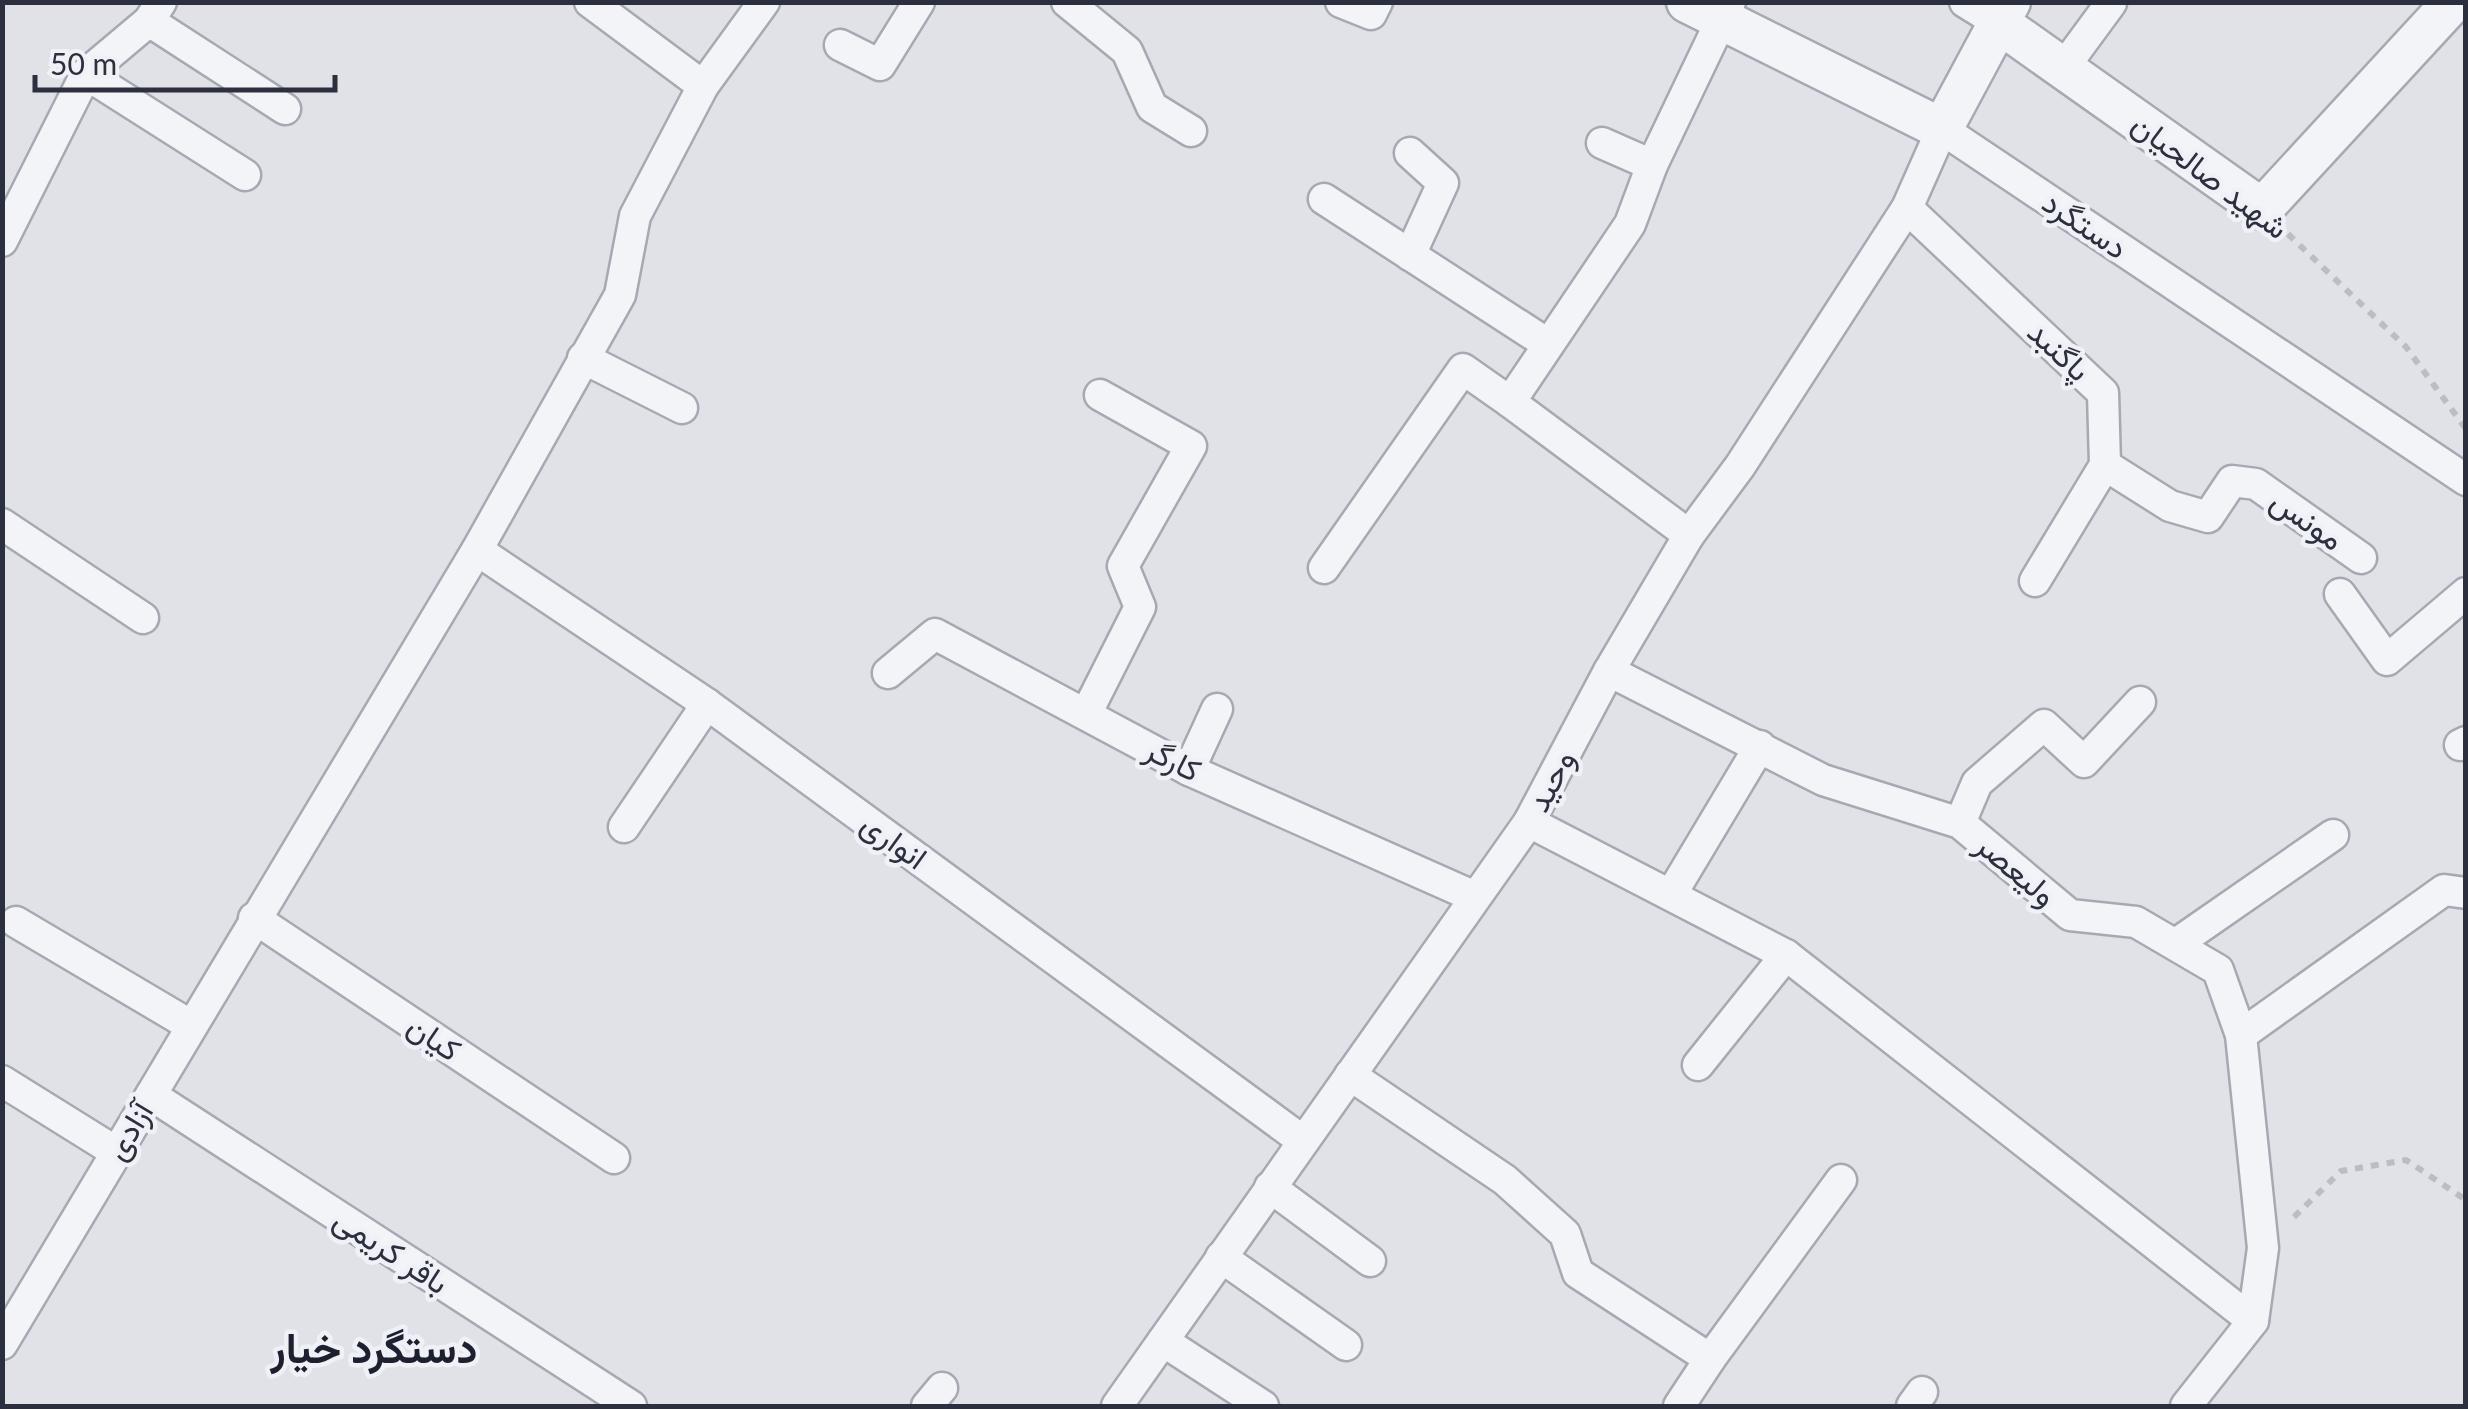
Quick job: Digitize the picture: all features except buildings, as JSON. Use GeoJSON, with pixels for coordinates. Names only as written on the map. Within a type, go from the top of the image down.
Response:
{"type":"FeatureCollection","features":[{"type":"Feature","properties":{"kind":"street"},"geometry":{"type":"LineString","coordinates":[[590,2],[704,86]]}},
{"type":"Feature","properties":{"kind":"street","name":"آزادی"},"geometry":{"type":"LineString","coordinates":[[2,1344],[477,550],[620,295],[635,216],[704,86],[764,2]]}},
{"type":"Feature","properties":{"kind":"street"},"geometry":{"type":"LineString","coordinates":[[840,45],[880,65],[920,2]]}},
{"type":"Feature","properties":{"kind":"street"},"geometry":{"type":"LineString","coordinates":[[1067,2],[1127,51],[1152,106],[1191,131]]}},
{"type":"Feature","properties":{"kind":"street"},"geometry":{"type":"LineString","coordinates":[[1341,2],[1372,14],[1377,2]]}},
{"type":"Feature","properties":{"kind":"street","name":"شهید صالحیان"},"geometry":{"type":"LineString","coordinates":[[1965,2],[2004,13],[2064,67],[2262,209]]}},
{"type":"Feature","properties":{"kind":"street"},"geometry":{"type":"LineString","coordinates":[[2262,209],[2453,2]]}},
{"type":"Feature","properties":{"kind":"street"},"geometry":{"type":"LineString","coordinates":[[2064,67],[2111,3]]}},
{"type":"Feature","properties":{"kind":"street"},"geometry":{"type":"LineString","coordinates":[[1510,402],[1546,343],[1630,224],[1712,8]]}},
{"type":"Feature","properties":{"kind":"street","name":"دستگرد"},"geometry":{"type":"LineString","coordinates":[[1712,8],[1942,129],[2466,480]]}},
{"type":"Feature","properties":{"kind":"street"},"geometry":{"type":"LineString","coordinates":[[2,241],[86,74],[156,12],[285,109]]}},
{"type":"Feature","properties":{"kind":"street"},"geometry":{"type":"LineString","coordinates":[[1942,129],[2004,13]]}},
{"type":"Feature","properties":{"kind":"street"},"geometry":{"type":"LineString","coordinates":[[86,74],[245,175]]}},
{"type":"Feature","properties":{"kind":"street","name":"وحید"},"geometry":{"type":"LineString","coordinates":[[1117,1406],[1529,822],[1609,671],[1689,535],[1740,466],[1907,208],[1942,129]]}},
{"type":"Feature","properties":{"kind":"street"},"geometry":{"type":"LineString","coordinates":[[1602,143],[1652,165]]}},
{"type":"Feature","properties":{"kind":"street"},"geometry":{"type":"LineString","coordinates":[[1410,153],[1443,182],[1410,255]]}},
{"type":"Feature","properties":{"kind":"street"},"geometry":{"type":"LineString","coordinates":[[1324,199],[1546,343]]}},
{"type":"Feature","properties":{"kind":"street","name":"پاگنبد"},"geometry":{"type":"LineString","coordinates":[[1907,208],[2103,393],[2105,464]]}},
{"type":"Feature","properties":{"kind":"street"},"geometry":{"type":"LineString","coordinates":[[583,358],[682,408]]}},
{"type":"Feature","properties":{"kind":"street"},"geometry":{"type":"LineString","coordinates":[[1324,568],[1463,369],[1689,535]]}},
{"type":"Feature","properties":{"kind":"street"},"geometry":{"type":"LineString","coordinates":[[1086,714],[1140,606],[1123,566],[1191,446],[1100,395]]}},
{"type":"Feature","properties":{"kind":"street"},"geometry":{"type":"LineString","coordinates":[[2035,581],[2105,464]]}},
{"type":"Feature","properties":{"kind":"street","name":"مونس"},"geometry":{"type":"LineString","coordinates":[[2105,464],[2170,506],[2208,516],[2232,481],[2256,484],[2362,558]]}},
{"type":"Feature","properties":{"kind":"street"},"geometry":{"type":"LineString","coordinates":[[2,524],[143,618]]}},
{"type":"Feature","properties":{"kind":"street","name":"انواری"},"geometry":{"type":"LineString","coordinates":[[477,550],[707,704],[1303,1142]]}},
{"type":"Feature","properties":{"kind":"street","name":"مونس"},"geometry":{"type":"LineString","coordinates":[[2340,594],[2387,660],[2466,593]]}},
{"type":"Feature","properties":{"kind":"street","name":"کارگر"},"geometry":{"type":"LineString","coordinates":[[888,674],[935,634],[1189,770],[1475,897]]}},
{"type":"Feature","properties":{"kind":"street","name":"ولیعصر"},"geometry":{"type":"LineString","coordinates":[[1609,671],[1824,780],[1960,823],[2070,915],[2136,922],[2218,970],[2241,1035],[2263,1248],[2253,1322]]}},
{"type":"Feature","properties":{"kind":"street"},"geometry":{"type":"LineString","coordinates":[[1960,823],[1977,783],[2044,725],[2084,762],[2140,702]]}},
{"type":"Feature","properties":{"kind":"street"},"geometry":{"type":"LineString","coordinates":[[624,827],[707,704]]}},
{"type":"Feature","properties":{"kind":"street"},"geometry":{"type":"LineString","coordinates":[[1189,770],[1218,709]]}},
{"type":"Feature","properties":{"kind":"street"},"geometry":{"type":"LineString","coordinates":[[1672,893],[1760,746]]}},
{"type":"Feature","properties":{"kind":"street"},"geometry":{"type":"LineString","coordinates":[[1529,822],[1786,955],[2253,1322],[2186,1406]]}},
{"type":"Feature","properties":{"kind":"street"},"geometry":{"type":"LineString","coordinates":[[2176,944],[2333,836]]}},
{"type":"Feature","properties":{"kind":"street"},"geometry":{"type":"LineString","coordinates":[[2241,1035],[2444,890],[2466,893]]}},
{"type":"Feature","properties":{"kind":"street","name":"کیان"},"geometry":{"type":"LineString","coordinates":[[254,918],[614,1158]]}},
{"type":"Feature","properties":{"kind":"street"},"geometry":{"type":"LineString","coordinates":[[16,922],[190,1025]]}},
{"type":"Feature","properties":{"kind":"street"},"geometry":{"type":"LineString","coordinates":[[1698,1065],[1786,955]]}},
{"type":"Feature","properties":{"kind":"street"},"geometry":{"type":"LineString","coordinates":[[1350,1074],[1506,1180],[1565,1234],[1578,1273],[1710,1359]]}},
{"type":"Feature","properties":{"kind":"street"},"geometry":{"type":"LineString","coordinates":[[2,1081],[116,1152]]}},
{"type":"Feature","properties":{"kind":"street","name":"باقر کریمی"},"geometry":{"type":"LineString","coordinates":[[151,1095],[632,1406]]}},
{"type":"Feature","properties":{"kind":"street"},"geometry":{"type":"LineString","coordinates":[[1680,1406],[1842,1180]]}},
{"type":"Feature","properties":{"kind":"street"},"geometry":{"type":"LineString","coordinates":[[1270,1187],[1370,1261]]}},
{"type":"Feature","properties":{"kind":"street"},"geometry":{"type":"LineString","coordinates":[[1222,1257],[1346,1345]]}},
{"type":"Feature","properties":{"kind":"street"},"geometry":{"type":"LineString","coordinates":[[1163,1341],[1262,1406]]}},
{"type":"Feature","properties":{"kind":"path","name":"شهید صالحیان"},"geometry":{"type":"LineString","coordinates":[[2262,209],[2406,347],[2466,429]]}},
{"type":"Feature","properties":{"kind":"path"},"geometry":{"type":"LineString","coordinates":[[2263,1248],[2342,1171],[2406,1160],[2466,1200]]}},
{"type":"Feature","properties":{"kind":"district","name":"دستگرد خیار"},"geometry":{"type":"Point","coordinates":[374,1348]}}]}
